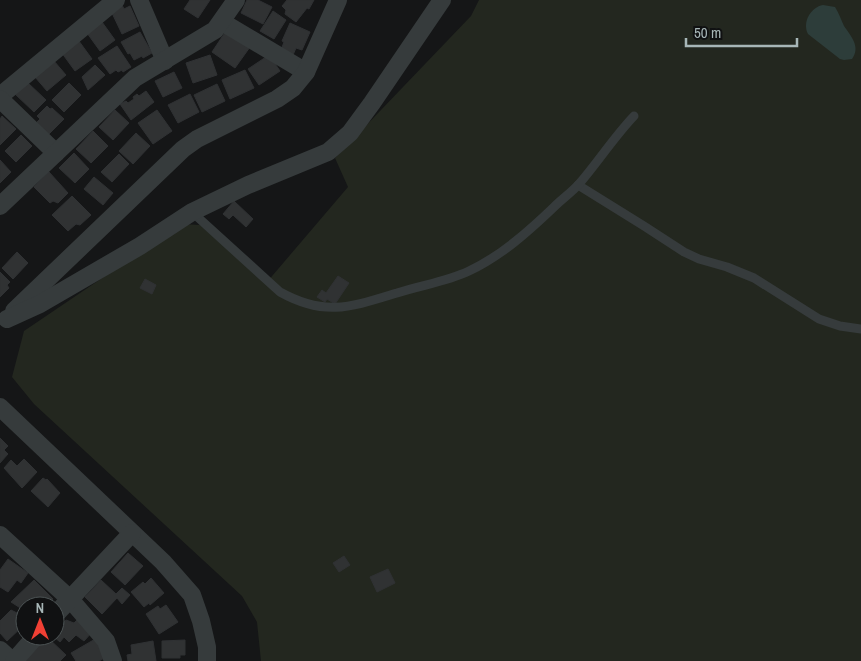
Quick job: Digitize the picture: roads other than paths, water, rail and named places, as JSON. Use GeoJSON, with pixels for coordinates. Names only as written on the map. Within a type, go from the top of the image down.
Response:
{"type":"FeatureCollection","features":[{"type":"Feature","properties":{"kind":"street"},"geometry":{"type":"LineString","coordinates":[[56,153],[0,97],[116,0]]}},
{"type":"Feature","properties":{"kind":"street"},"geometry":{"type":"LineString","coordinates":[[139,0],[165,61]]}},
{"type":"Feature","properties":{"kind":"street"},"geometry":{"type":"LineString","coordinates":[[0,206],[135,78],[215,30],[236,0]]}},
{"type":"Feature","properties":{"kind":"street"},"geometry":{"type":"LineString","coordinates":[[3,322],[183,149],[197,139],[277,99],[293,88],[306,72],[338,0]]}},
{"type":"Feature","properties":{"kind":"street"},"geometry":{"type":"LineString","coordinates":[[3,322],[40,304],[140,246],[192,212],[248,185],[328,152],[350,133],[442,0]]}},
{"type":"Feature","properties":{"kind":"street"},"geometry":{"type":"LineString","coordinates":[[222,22],[306,72]]}},
{"type":"Feature","properties":{"kind":"street"},"geometry":{"type":"LineString","coordinates":[[0,407],[163,562],[192,595],[207,646],[207,661]]}},
{"type":"Feature","properties":{"kind":"street"},"geometry":{"type":"LineString","coordinates":[[65,604],[132,532]]}},
{"type":"Feature","properties":{"kind":"street"},"geometry":{"type":"LineString","coordinates":[[0,535],[70,599],[106,641],[113,661]]}},
{"type":"Feature","properties":{"kind":"street"},"geometry":{"type":"LineString","coordinates":[[0,650],[13,661],[27,646]]}},
{"type":"Feature","properties":{"kind":"lane"},"geometry":{"type":"LineString","coordinates":[[192,212],[280,292],[309,304],[337,308],[354,306],[446,280],[479,266],[530,230],[578,185],[619,132],[634,116]]}},
{"type":"Feature","properties":{"kind":"lane"},"geometry":{"type":"LineString","coordinates":[[578,185],[684,252],[754,278],[819,319],[840,326],[861,329]]}}]}
